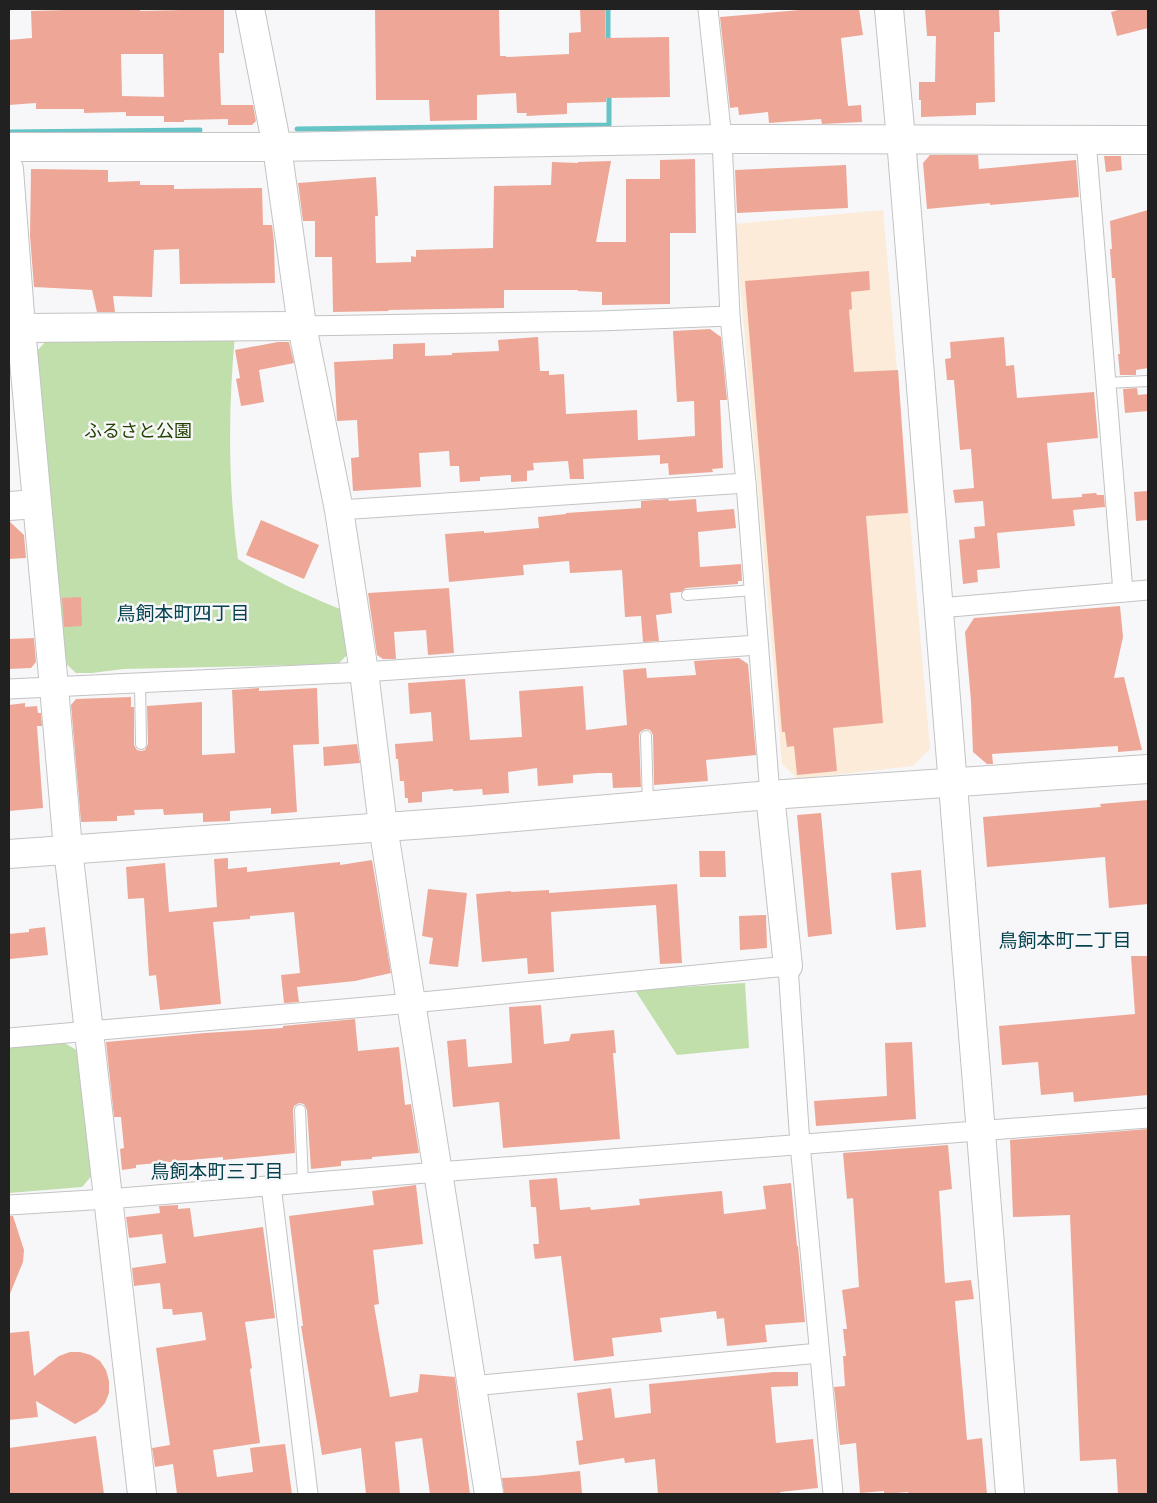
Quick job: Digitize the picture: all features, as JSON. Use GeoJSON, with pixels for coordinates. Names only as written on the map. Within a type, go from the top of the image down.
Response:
{"type":"FeatureCollection","features":[{"type":"Feature","properties":{"kind":"street"},"geometry":{"type":"LineString","coordinates":[[250,9],[277,147],[302,326],[339,510],[364,672],[383,826],[489,1494]]}},
{"type":"Feature","properties":{"kind":"street"},"geometry":{"type":"LineString","coordinates":[[708,9],[722,139],[730,316],[746,483],[770,795],[788,966],[800,1144],[833,1494]]}},
{"type":"Feature","properties":{"kind":"street"},"geometry":{"type":"LineString","coordinates":[[889,9],[902,139],[1010,1494]]}},
{"type":"Feature","properties":{"kind":"street"},"geometry":{"type":"LineString","coordinates":[[9,147],[277,147],[722,139],[1148,140]]}},
{"type":"Feature","properties":{"kind":"street"},"geometry":{"type":"LineString","coordinates":[[1086,140],[1122,592]]}},
{"type":"Feature","properties":{"kind":"street"},"geometry":{"type":"LineString","coordinates":[[9,169],[12,269],[17,330],[37,504],[68,849],[142,1494]]}},
{"type":"Feature","properties":{"kind":"street"},"geometry":{"type":"LineString","coordinates":[[17,330],[599,321],[730,316]]}},
{"type":"Feature","properties":{"kind":"street"},"geometry":{"type":"LineString","coordinates":[[339,510],[746,483]]}},
{"type":"Feature","properties":{"kind":"street"},"geometry":{"type":"LineString","coordinates":[[9,506],[37,504]]}},
{"type":"Feature","properties":{"kind":"street"},"geometry":{"type":"LineString","coordinates":[[939,608],[1148,590]]}},
{"type":"Feature","properties":{"kind":"street"},"geometry":{"type":"LineString","coordinates":[[9,688],[364,672],[758,645]]}},
{"type":"Feature","properties":{"kind":"street"},"geometry":{"type":"LineString","coordinates":[[9,854],[469,821],[770,795],[1148,769]]}},
{"type":"Feature","properties":{"kind":"street"},"geometry":{"type":"LineString","coordinates":[[9,1038],[412,1003],[788,966]]}},
{"type":"Feature","properties":{"kind":"street"},"geometry":{"type":"LineString","coordinates":[[9,1205],[108,1199],[1148,1118]]}},
{"type":"Feature","properties":{"kind":"street"},"geometry":{"type":"LineString","coordinates":[[271,1185],[308,1494]]}},
{"type":"Feature","properties":{"kind":"street"},"geometry":{"type":"LineString","coordinates":[[472,1386],[819,1353]]}},
{"type":"Feature","properties":{"kind":"lane"},"geometry":{"type":"LineString","coordinates":[[1106,383],[1148,381]]}},
{"type":"Feature","properties":{"kind":"lane"},"geometry":{"type":"LineString","coordinates":[[687,595],[754,590]]}},
{"type":"Feature","properties":{"kind":"lane"},"geometry":{"type":"LineString","coordinates":[[140,683],[141,744]]}},
{"type":"Feature","properties":{"kind":"lane"},"geometry":{"type":"LineString","coordinates":[[646,736],[648,806]]}},
{"type":"Feature","properties":{"kind":"lane"},"geometry":{"type":"LineString","coordinates":[[300,1110],[303,1183]]}},
{"type":"Feature","properties":{"kind":"shaded area"},"geometry":{"type":"Polygon","coordinates":[[[883,210],[930,749],[913,766],[798,779],[782,764],[735,224],[883,210]]]}},
{"type":"Feature","properties":{"kind":"green space","name":"ふるさと公園"},"geometry":{"type":"Polygon","coordinates":[[[235,335],[230,447],[232,503],[238,559],[290,587],[345,611],[352,650],[338,664],[123,669],[76,673],[63,661],[37,351],[47,340],[235,335]]]}},
{"type":"Feature","properties":{"kind":"green space"},"geometry":{"type":"Polygon","coordinates":[[[745,983],[749,1048],[677,1055],[635,990],[745,983]]]}},
{"type":"Feature","properties":{"kind":"green space"},"geometry":{"type":"Polygon","coordinates":[[[61,1041],[80,1052],[95,1172],[82,1187],[9,1193],[9,1046],[61,1041]]]}},
{"type":"Feature","properties":{"kind":"building"},"geometry":{"type":"Polygon","coordinates":[[[224,9],[224,53],[219,53],[221,105],[253,105],[256,121],[252,125],[228,125],[228,119],[164,122],[164,116],[126,116],[126,112],[84,113],[84,109],[36,109],[36,103],[9,105],[9,40],[32,38],[31,11],[224,9]],[[121,54],[122,96],[164,97],[163,54],[121,54]]]}},
{"type":"Feature","properties":{"kind":"building"},"geometry":{"type":"Polygon","coordinates":[[[375,9],[499,9],[500,56],[506,57],[569,54],[569,33],[581,32],[580,9],[605,9],[605,38],[669,37],[670,97],[606,98],[606,102],[567,103],[567,114],[526,116],[527,113],[517,113],[516,93],[477,95],[477,120],[430,121],[429,100],[376,100],[375,9]]]}},
{"type":"Feature","properties":{"kind":"building"},"geometry":{"type":"Polygon","coordinates":[[[800,9],[859,9],[863,35],[841,38],[848,106],[861,105],[862,122],[822,124],[821,119],[769,123],[768,112],[739,115],[738,107],[730,108],[720,17],[800,9]]]}},
{"type":"Feature","properties":{"kind":"building"},"geometry":{"type":"Polygon","coordinates":[[[925,9],[999,9],[1000,32],[994,32],[995,102],[976,103],[976,115],[921,117],[919,82],[935,82],[936,36],[927,36],[925,9]]]}},
{"type":"Feature","properties":{"kind":"building"},"geometry":{"type":"Polygon","coordinates":[[[1122,9],[1148,9],[1148,28],[1117,36],[1111,12],[1122,9]]]}},
{"type":"Feature","properties":{"kind":"building"},"geometry":{"type":"Polygon","coordinates":[[[930,155],[978,155],[979,169],[1076,160],[1079,197],[927,209],[923,163],[930,155]]]}},
{"type":"Feature","properties":{"kind":"building"},"geometry":{"type":"Polygon","coordinates":[[[1104,156],[1121,156],[1122,170],[1106,172],[1104,156]]]}},
{"type":"Feature","properties":{"kind":"building"},"geometry":{"type":"Polygon","coordinates":[[[695,159],[696,233],[670,233],[670,304],[602,305],[602,292],[578,290],[504,290],[504,308],[333,312],[332,257],[315,257],[315,221],[303,221],[298,183],[376,177],[378,216],[375,216],[376,263],[411,262],[411,256],[416,257],[416,250],[493,248],[494,186],[551,185],[552,162],[611,161],[596,242],[626,242],[626,179],[660,179],[660,160],[695,159]]]}},
{"type":"Feature","properties":{"kind":"building"},"geometry":{"type":"Polygon","coordinates":[[[846,165],[848,208],[737,213],[735,170],[846,165]]]}},
{"type":"Feature","properties":{"kind":"building"},"geometry":{"type":"Polygon","coordinates":[[[31,169],[108,170],[108,182],[140,181],[140,185],[174,185],[174,189],[262,188],[263,225],[272,225],[275,283],[180,284],[179,249],[154,250],[152,297],[113,296],[115,312],[97,312],[92,290],[34,287],[30,236],[31,169]]]}},
{"type":"Feature","properties":{"kind":"building"},"geometry":{"type":"Polygon","coordinates":[[[1148,210],[1148,368],[1136,370],[1136,375],[1120,375],[1115,278],[1112,278],[1110,249],[1112,249],[1110,221],[1148,210]]]}},
{"type":"Feature","properties":{"kind":"building"},"geometry":{"type":"Polygon","coordinates":[[[869,271],[870,290],[851,292],[852,309],[849,310],[854,372],[898,370],[908,513],[866,516],[883,723],[833,728],[837,771],[797,775],[794,746],[787,747],[785,732],[782,732],[745,281],[869,271]]]}},
{"type":"Feature","properties":{"kind":"building"},"geometry":{"type":"Polygon","coordinates":[[[710,329],[721,337],[727,400],[720,400],[723,468],[712,469],[713,472],[669,475],[668,463],[660,464],[660,455],[583,459],[584,479],[570,479],[568,461],[533,463],[534,470],[527,471],[527,481],[511,482],[511,475],[480,477],[480,481],[460,482],[459,466],[450,466],[449,451],[419,453],[421,487],[353,491],[351,458],[359,457],[357,420],[337,421],[334,362],[393,359],[393,344],[425,343],[425,356],[452,355],[452,353],[499,351],[498,340],[538,337],[540,371],[549,371],[549,375],[564,374],[566,414],[637,410],[638,440],[695,436],[694,401],[677,402],[673,331],[710,329]]]}},
{"type":"Feature","properties":{"kind":"building"},"geometry":{"type":"Polygon","coordinates":[[[1004,337],[1006,366],[1014,365],[1017,398],[1094,392],[1098,438],[1047,443],[1052,499],[1082,497],[1082,494],[1096,493],[1097,495],[1104,495],[1105,507],[1073,510],[1075,526],[997,533],[1000,568],[977,570],[978,582],[963,584],[959,540],[975,538],[974,527],[985,526],[983,501],[955,503],[953,490],[974,488],[971,449],[960,450],[954,380],[947,380],[945,359],[951,358],[950,342],[1004,337]]]}},
{"type":"Feature","properties":{"kind":"building"},"geometry":{"type":"Polygon","coordinates":[[[278,342],[289,342],[294,363],[259,370],[264,402],[241,406],[236,379],[240,378],[235,350],[278,342]]]}},
{"type":"Feature","properties":{"kind":"building"},"geometry":{"type":"Polygon","coordinates":[[[1137,388],[1138,395],[1148,394],[1148,411],[1125,413],[1123,389],[1137,388]]]}},
{"type":"Feature","properties":{"kind":"building"},"geometry":{"type":"Polygon","coordinates":[[[1148,491],[1148,520],[1136,521],[1134,492],[1148,491]]]}},
{"type":"Feature","properties":{"kind":"building"},"geometry":{"type":"Polygon","coordinates":[[[668,499],[669,501],[696,499],[697,512],[734,509],[736,528],[698,532],[700,567],[741,564],[742,581],[738,581],[738,584],[686,588],[681,592],[670,593],[672,613],[656,615],[659,641],[643,642],[641,616],[625,617],[622,570],[570,573],[569,561],[523,565],[524,575],[449,582],[445,534],[539,528],[538,517],[566,513],[641,508],[641,501],[668,499]]]}},
{"type":"Feature","properties":{"kind":"building"},"geometry":{"type":"Polygon","coordinates":[[[261,520],[319,545],[304,579],[246,555],[261,520]]]}},
{"type":"Feature","properties":{"kind":"building"},"geometry":{"type":"Polygon","coordinates":[[[9,521],[24,535],[26,558],[9,559],[9,521]]]}},
{"type":"Feature","properties":{"kind":"building"},"geometry":{"type":"Polygon","coordinates":[[[449,588],[454,653],[428,655],[426,630],[394,632],[396,659],[383,659],[377,655],[368,593],[449,588]]]}},
{"type":"Feature","properties":{"kind":"building"},"geometry":{"type":"Polygon","coordinates":[[[81,597],[82,626],[64,627],[62,598],[81,597]]]}},
{"type":"Feature","properties":{"kind":"building"},"geometry":{"type":"Polygon","coordinates":[[[1120,606],[1123,637],[1114,678],[1124,677],[1142,750],[1118,752],[1118,746],[992,754],[993,764],[987,764],[973,752],[965,632],[974,618],[1120,606]]]}},
{"type":"Feature","properties":{"kind":"building"},"geometry":{"type":"Polygon","coordinates":[[[34,638],[36,662],[31,668],[9,669],[9,639],[34,638]]]}},
{"type":"Feature","properties":{"kind":"building"},"geometry":{"type":"Polygon","coordinates":[[[739,658],[748,664],[756,755],[706,760],[708,781],[654,785],[653,735],[650,730],[645,729],[640,732],[639,736],[641,787],[613,788],[612,773],[573,775],[573,783],[538,786],[537,768],[508,772],[509,793],[483,795],[482,789],[453,791],[453,789],[422,792],[422,802],[408,803],[408,798],[405,798],[404,781],[400,781],[395,744],[433,741],[431,712],[410,714],[408,683],[465,679],[470,740],[522,737],[519,691],[583,686],[586,730],[627,725],[623,670],[646,668],[647,678],[696,675],[694,661],[739,658]]]}},
{"type":"Feature","properties":{"kind":"building"},"geometry":{"type":"Polygon","coordinates":[[[259,688],[259,691],[317,688],[319,744],[293,745],[297,812],[271,814],[271,808],[230,811],[230,821],[203,822],[203,813],[164,815],[163,809],[134,810],[135,815],[117,816],[117,821],[81,822],[71,705],[76,699],[131,697],[131,707],[134,707],[134,745],[137,750],[141,751],[145,750],[148,744],[147,706],[202,702],[202,755],[235,753],[232,690],[259,688]]]}},
{"type":"Feature","properties":{"kind":"building"},"geometry":{"type":"Polygon","coordinates":[[[25,703],[25,707],[37,706],[38,713],[41,713],[42,726],[37,726],[43,808],[9,811],[9,705],[25,703]]]}},
{"type":"Feature","properties":{"kind":"building"},"geometry":{"type":"Polygon","coordinates":[[[357,744],[360,763],[324,766],[323,747],[357,744]]]}},
{"type":"Feature","properties":{"kind":"building"},"geometry":{"type":"Polygon","coordinates":[[[1148,800],[1148,904],[1109,908],[1105,857],[987,867],[983,817],[1101,807],[1100,804],[1148,800]]]}},
{"type":"Feature","properties":{"kind":"building"},"geometry":{"type":"Polygon","coordinates":[[[821,813],[832,934],[808,937],[797,815],[821,813]]]}},
{"type":"Feature","properties":{"kind":"building"},"geometry":{"type":"Polygon","coordinates":[[[699,851],[725,851],[726,877],[700,877],[699,851]]]}},
{"type":"Feature","properties":{"kind":"building"},"geometry":{"type":"Polygon","coordinates":[[[228,858],[228,869],[247,867],[247,872],[340,862],[340,865],[372,860],[391,973],[355,981],[297,987],[299,1002],[284,1003],[281,975],[300,973],[294,912],[250,916],[250,919],[213,922],[221,1004],[160,1010],[156,975],[149,976],[144,898],[128,899],[126,867],[165,863],[169,912],[217,907],[214,859],[228,858]]]}},
{"type":"Feature","properties":{"kind":"building"},"geometry":{"type":"Polygon","coordinates":[[[921,870],[926,927],[896,930],[891,873],[921,870]]]}},
{"type":"Feature","properties":{"kind":"building"},"geometry":{"type":"Polygon","coordinates":[[[677,884],[682,963],[660,964],[656,905],[551,912],[554,972],[528,974],[527,958],[482,962],[476,894],[549,890],[549,893],[677,884]]]}},
{"type":"Feature","properties":{"kind":"building"},"geometry":{"type":"Polygon","coordinates":[[[428,889],[467,893],[458,967],[429,964],[433,938],[422,936],[428,889]]]}},
{"type":"Feature","properties":{"kind":"building"},"geometry":{"type":"Polygon","coordinates":[[[766,915],[767,948],[740,950],[739,916],[766,915]]]}},
{"type":"Feature","properties":{"kind":"building"},"geometry":{"type":"Polygon","coordinates":[[[45,927],[48,955],[10,959],[9,934],[29,932],[29,929],[45,927]]]}},
{"type":"Feature","properties":{"kind":"building"},"geometry":{"type":"Polygon","coordinates":[[[1131,956],[1148,956],[1148,1095],[1074,1102],[1073,1092],[1041,1095],[1038,1062],[1002,1065],[999,1026],[1135,1014],[1131,956]]]}},
{"type":"Feature","properties":{"kind":"building"},"geometry":{"type":"Polygon","coordinates":[[[541,1005],[544,1044],[569,1041],[571,1034],[614,1030],[616,1053],[613,1053],[620,1139],[503,1148],[499,1102],[453,1107],[447,1041],[466,1039],[468,1067],[512,1063],[509,1007],[541,1005]]]}},
{"type":"Feature","properties":{"kind":"building"},"geometry":{"type":"Polygon","coordinates":[[[355,1019],[358,1051],[399,1047],[405,1105],[411,1104],[419,1153],[341,1161],[341,1166],[311,1169],[307,1110],[304,1104],[299,1103],[294,1106],[293,1110],[295,1153],[223,1160],[223,1157],[136,1165],[136,1168],[122,1170],[120,1149],[124,1148],[121,1117],[114,1117],[106,1042],[283,1028],[283,1026],[355,1019]]]}},
{"type":"Feature","properties":{"kind":"building"},"geometry":{"type":"Polygon","coordinates":[[[912,1042],[916,1119],[816,1126],[814,1101],[887,1096],[885,1043],[912,1042]]]}},
{"type":"Feature","properties":{"kind":"building"},"geometry":{"type":"Polygon","coordinates":[[[1148,1129],[1148,1494],[1118,1494],[1116,1459],[1080,1461],[1070,1215],[1013,1217],[1010,1140],[1148,1129]]]}},
{"type":"Feature","properties":{"kind":"building"},"geometry":{"type":"Polygon","coordinates":[[[948,1145],[952,1189],[939,1191],[945,1283],[971,1280],[974,1299],[955,1301],[967,1440],[982,1438],[987,1494],[908,1494],[908,1492],[884,1494],[884,1491],[860,1493],[856,1443],[840,1445],[834,1387],[845,1386],[843,1356],[846,1356],[843,1329],[847,1329],[842,1290],[859,1287],[853,1198],[847,1199],[843,1153],[948,1145]]]}},
{"type":"Feature","properties":{"kind":"building"},"geometry":{"type":"Polygon","coordinates":[[[557,1178],[560,1210],[590,1207],[591,1210],[640,1205],[639,1199],[722,1191],[724,1214],[766,1209],[763,1186],[791,1183],[805,1322],[765,1325],[767,1342],[727,1346],[724,1318],[717,1319],[716,1311],[660,1318],[662,1332],[612,1338],[614,1356],[574,1361],[561,1256],[535,1259],[533,1244],[539,1244],[536,1207],[531,1207],[529,1180],[557,1178]]]}},
{"type":"Feature","properties":{"kind":"building"},"geometry":{"type":"Polygon","coordinates":[[[416,1185],[423,1244],[373,1250],[379,1304],[374,1305],[390,1397],[418,1392],[420,1374],[455,1377],[470,1494],[430,1494],[422,1438],[395,1442],[400,1494],[366,1494],[361,1448],[322,1455],[301,1326],[303,1326],[289,1216],[374,1205],[372,1191],[416,1185]]]}},
{"type":"Feature","properties":{"kind":"building"},"geometry":{"type":"Polygon","coordinates":[[[178,1205],[178,1209],[190,1208],[194,1237],[263,1227],[275,1318],[245,1322],[260,1443],[213,1450],[217,1477],[253,1472],[250,1448],[285,1444],[292,1494],[177,1494],[173,1464],[155,1467],[152,1448],[170,1445],[156,1348],[206,1340],[202,1312],[173,1315],[172,1309],[163,1309],[160,1283],[134,1286],[132,1268],[166,1263],[162,1234],[129,1238],[126,1217],[160,1213],[159,1206],[178,1205]]]}},
{"type":"Feature","properties":{"kind":"building"},"geometry":{"type":"Polygon","coordinates":[[[9,1216],[13,1216],[24,1250],[23,1262],[9,1296],[9,1216]]]}},
{"type":"Feature","properties":{"kind":"building"},"geometry":{"type":"Polygon","coordinates":[[[29,1331],[34,1376],[59,1356],[70,1352],[91,1355],[100,1361],[106,1370],[109,1381],[109,1393],[105,1403],[97,1412],[75,1424],[36,1401],[38,1417],[9,1420],[9,1333],[29,1331]]]}},
{"type":"Feature","properties":{"kind":"building"},"geometry":{"type":"Polygon","coordinates":[[[774,1372],[798,1372],[798,1386],[771,1387],[776,1443],[813,1439],[818,1488],[780,1492],[780,1494],[658,1494],[655,1459],[625,1463],[624,1458],[579,1465],[576,1441],[583,1440],[577,1393],[611,1388],[615,1418],[651,1413],[649,1384],[774,1372]]]}},
{"type":"Feature","properties":{"kind":"building"},"geometry":{"type":"Polygon","coordinates":[[[96,1436],[104,1494],[9,1494],[9,1448],[96,1436]]]}},
{"type":"Feature","properties":{"kind":"building"},"geometry":{"type":"Polygon","coordinates":[[[580,1471],[582,1493],[504,1494],[502,1478],[580,1471]]]}},
{"type":"Feature","properties":{"kind":"waterway"},"geometry":{"type":"LineString","coordinates":[[608,9],[608,45]]}},
{"type":"Feature","properties":{"kind":"waterway"},"geometry":{"type":"LineString","coordinates":[[297,129],[609,125],[609,93]]}},
{"type":"Feature","properties":{"kind":"waterway"},"geometry":{"type":"LineString","coordinates":[[9,132],[200,130]]}},
{"type":"Feature","properties":{"kind":"district","name":"鳥飼本町四丁目"},"geometry":{"type":"Point","coordinates":[183,613]}},
{"type":"Feature","properties":{"kind":"district","name":"鳥飼本町二丁目"},"geometry":{"type":"Point","coordinates":[1065,940]}},
{"type":"Feature","properties":{"kind":"district","name":"鳥飼本町三丁目"},"geometry":{"type":"Point","coordinates":[217,1171]}}]}
